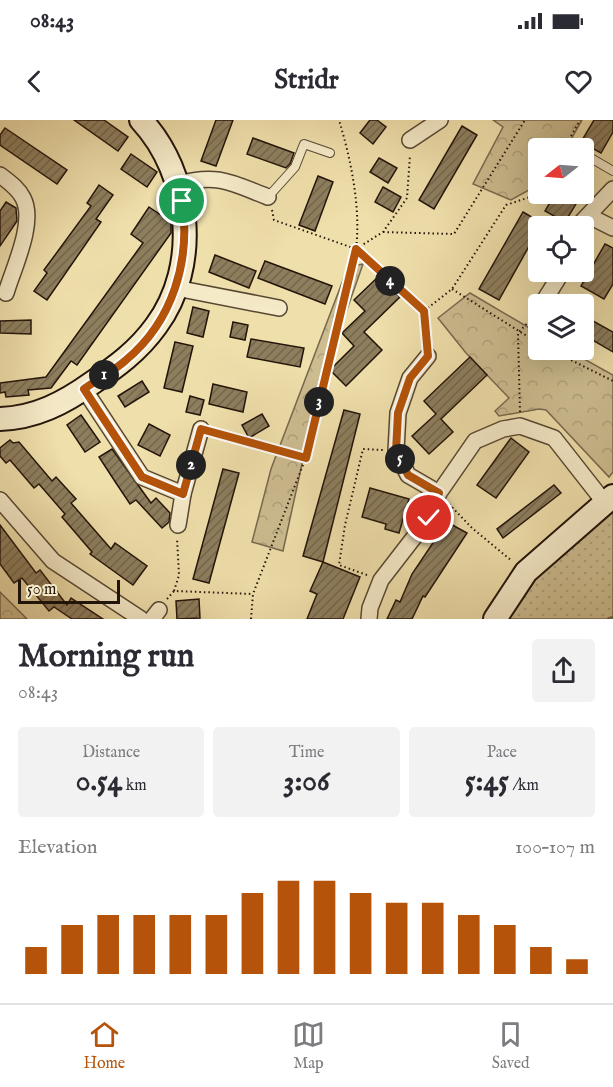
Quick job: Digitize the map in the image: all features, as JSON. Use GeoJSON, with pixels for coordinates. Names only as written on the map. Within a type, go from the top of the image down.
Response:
{"type":"FeatureCollection","features":[{"type":"Feature","properties":{"kind":"street"},"geometry":{"type":"LineString","coordinates":[[0,418],[21,418],[52,407],[127,360],[156,326],[176,288],[185,236],[178,184],[163,150],[141,120]]}},
{"type":"Feature","properties":{"kind":"street"},"geometry":{"type":"LineString","coordinates":[[410,140],[440,120]]}},
{"type":"Feature","properties":{"kind":"street"},"geometry":{"type":"LineString","coordinates":[[0,176],[20,193],[28,211],[27,226],[6,293]]}},
{"type":"Feature","properties":{"kind":"street"},"geometry":{"type":"LineString","coordinates":[[178,184],[198,179],[221,179],[268,197]]}},
{"type":"Feature","properties":{"kind":"street"},"geometry":{"type":"LineString","coordinates":[[589,216],[613,189]]}},
{"type":"Feature","properties":{"kind":"street"},"geometry":{"type":"LineString","coordinates":[[594,223],[613,228]]}},
{"type":"Feature","properties":{"kind":"street"},"geometry":{"type":"LineString","coordinates":[[176,288],[279,308]]}},
{"type":"Feature","properties":{"kind":"street"},"geometry":{"type":"LineString","coordinates":[[428,356],[410,378],[398,413],[396,451],[408,475],[439,493]]}},
{"type":"Feature","properties":{"kind":"street"},"geometry":{"type":"LineString","coordinates":[[84,389],[142,477],[183,494]]}},
{"type":"Feature","properties":{"kind":"street"},"geometry":{"type":"LineString","coordinates":[[369,619],[370,608],[381,580],[429,518],[439,493],[475,441],[503,429],[520,426],[554,438],[609,499],[526,572],[495,619]]}},
{"type":"Feature","properties":{"kind":"street"},"geometry":{"type":"LineString","coordinates":[[178,525],[183,494],[201,429]]}},
{"type":"Feature","properties":{"kind":"street"},"geometry":{"type":"LineString","coordinates":[[0,500],[53,561],[141,619]]}},
{"type":"Feature","properties":{"kind":"lane"},"geometry":{"type":"LineString","coordinates":[[268,197],[295,167],[304,144],[330,153]]}},
{"type":"Feature","properties":{"kind":"lane"},"geometry":{"type":"LineString","coordinates":[[594,160],[613,171]]}},
{"type":"Feature","properties":{"kind":"path"},"geometry":{"type":"LineString","coordinates":[[251,619],[253,594],[306,458],[356,249],[358,227],[346,145],[339,120]]}},
{"type":"Feature","properties":{"kind":"path"},"geometry":{"type":"LineString","coordinates":[[383,232],[454,234],[525,120]]}},
{"type":"Feature","properties":{"kind":"path"},"geometry":{"type":"LineString","coordinates":[[356,249],[383,232],[407,198],[410,140]]}},
{"type":"Feature","properties":{"kind":"path"},"geometry":{"type":"LineString","coordinates":[[268,197],[274,220],[356,249],[424,311],[428,356]]}},
{"type":"Feature","properties":{"kind":"path"},"geometry":{"type":"LineString","coordinates":[[424,311],[452,289],[506,204],[528,197]]}},
{"type":"Feature","properties":{"kind":"path"},"geometry":{"type":"LineString","coordinates":[[452,289],[528,338]]}},
{"type":"Feature","properties":{"kind":"path"},"geometry":{"type":"LineString","coordinates":[[520,426],[518,333],[528,322]]}},
{"type":"Feature","properties":{"kind":"path"},"geometry":{"type":"LineString","coordinates":[[571,360],[613,381]]}},
{"type":"Feature","properties":{"kind":"path"},"geometry":{"type":"LineString","coordinates":[[201,429],[306,458]]}},
{"type":"Feature","properties":{"kind":"path"},"geometry":{"type":"LineString","coordinates":[[381,580],[339,565],[345,525],[363,448],[396,451]]}},
{"type":"Feature","properties":{"kind":"path"},"geometry":{"type":"LineString","coordinates":[[439,493],[472,528],[526,572]]}},
{"type":"Feature","properties":{"kind":"path"},"geometry":{"type":"LineString","coordinates":[[155,614],[174,591],[179,575],[178,525]]}},
{"type":"Feature","properties":{"kind":"path"},"geometry":{"type":"LineString","coordinates":[[174,591],[253,594]]}},
{"type":"Feature","properties":{"kind":"green space"},"geometry":{"type":"Polygon","coordinates":[[[493,120],[582,120],[572,138],[528,138],[528,191],[511,200],[473,184],[503,127],[493,120]]]}},
{"type":"Feature","properties":{"kind":"green space"},"geometry":{"type":"Polygon","coordinates":[[[363,264],[317,395],[283,551],[252,542],[271,469],[348,267],[363,264]]]}},
{"type":"Feature","properties":{"kind":"green space"},"geometry":{"type":"Polygon","coordinates":[[[470,293],[528,327],[528,360],[586,360],[613,375],[613,472],[609,477],[546,410],[539,409],[499,416],[495,411],[509,398],[466,353],[438,318],[470,293]]]}},
{"type":"Feature","properties":{"kind":"green space"},"geometry":{"type":"Polygon","coordinates":[[[613,492],[613,619],[505,619],[526,572],[613,492]]]}},
{"type":"Feature","properties":{"kind":"green space"},"geometry":{"type":"Polygon","coordinates":[[[0,592],[27,619],[0,619],[0,592]]]}},
{"type":"Feature","properties":{"kind":"building"},"geometry":{"type":"Polygon","coordinates":[[[74,120],[104,120],[128,137],[118,151],[74,120]]]}},
{"type":"Feature","properties":{"kind":"building"},"geometry":{"type":"Polygon","coordinates":[[[216,120],[233,120],[216,166],[201,161],[216,120]]]}},
{"type":"Feature","properties":{"kind":"building"},"geometry":{"type":"Polygon","coordinates":[[[370,120],[377,120],[386,127],[373,144],[360,133],[370,120]]]}},
{"type":"Feature","properties":{"kind":"building"},"geometry":{"type":"Polygon","coordinates":[[[594,120],[613,120],[613,132],[601,153],[594,149],[594,138],[583,138],[594,120]]]}},
{"type":"Feature","properties":{"kind":"building"},"geometry":{"type":"Polygon","coordinates":[[[462,126],[477,135],[434,209],[419,200],[462,126]]]}},
{"type":"Feature","properties":{"kind":"building"},"geometry":{"type":"Polygon","coordinates":[[[5,128],[67,170],[57,184],[0,145],[0,135],[5,128]]]}},
{"type":"Feature","properties":{"kind":"building"},"geometry":{"type":"Polygon","coordinates":[[[253,138],[294,153],[290,164],[286,168],[247,154],[253,138]]]}},
{"type":"Feature","properties":{"kind":"building"},"geometry":{"type":"Polygon","coordinates":[[[131,154],[157,172],[147,187],[121,169],[131,154]]]}},
{"type":"Feature","properties":{"kind":"building"},"geometry":{"type":"Polygon","coordinates":[[[379,158],[397,168],[388,183],[370,172],[379,158]]]}},
{"type":"Feature","properties":{"kind":"building"},"geometry":{"type":"Polygon","coordinates":[[[318,176],[333,182],[315,231],[299,225],[318,176]]]}},
{"type":"Feature","properties":{"kind":"building"},"geometry":{"type":"Polygon","coordinates":[[[99,185],[113,195],[96,219],[101,222],[47,300],[34,291],[47,273],[44,270],[91,206],[87,203],[99,185]]]}},
{"type":"Feature","properties":{"kind":"building"},"geometry":{"type":"Polygon","coordinates":[[[383,187],[401,197],[393,212],[375,202],[383,187]]]}},
{"type":"Feature","properties":{"kind":"building"},"geometry":{"type":"Polygon","coordinates":[[[6,202],[16,208],[17,221],[0,246],[0,211],[6,202]]]}},
{"type":"Feature","properties":{"kind":"building"},"geometry":{"type":"Polygon","coordinates":[[[549,204],[576,204],[569,216],[554,216],[545,211],[549,204]]]}},
{"type":"Feature","properties":{"kind":"building"},"geometry":{"type":"Polygon","coordinates":[[[149,207],[171,222],[171,233],[77,365],[71,361],[51,388],[28,390],[29,395],[6,397],[5,392],[0,393],[0,383],[46,377],[143,243],[131,234],[149,207]]]}},
{"type":"Feature","properties":{"kind":"building"},"geometry":{"type":"Polygon","coordinates":[[[523,212],[530,216],[528,216],[528,248],[499,300],[479,289],[523,212]]]}},
{"type":"Feature","properties":{"kind":"building"},"geometry":{"type":"Polygon","coordinates":[[[605,244],[613,248],[613,284],[604,299],[581,286],[583,282],[594,282],[594,263],[605,244]]]}},
{"type":"Feature","properties":{"kind":"building"},"geometry":{"type":"Polygon","coordinates":[[[215,255],[256,271],[249,288],[209,272],[215,255]]]}},
{"type":"Feature","properties":{"kind":"building"},"geometry":{"type":"Polygon","coordinates":[[[265,261],[332,286],[325,304],[258,278],[265,261]]]}},
{"type":"Feature","properties":{"kind":"building"},"geometry":{"type":"Polygon","coordinates":[[[379,276],[400,297],[364,332],[382,350],[346,386],[330,370],[354,346],[342,333],[365,311],[354,300],[379,276]]]}},
{"type":"Feature","properties":{"kind":"building"},"geometry":{"type":"Polygon","coordinates":[[[193,307],[209,311],[203,337],[187,333],[193,307]]]}},
{"type":"Feature","properties":{"kind":"building"},"geometry":{"type":"Polygon","coordinates":[[[31,320],[31,334],[0,333],[0,321],[31,320]]]}},
{"type":"Feature","properties":{"kind":"building"},"geometry":{"type":"Polygon","coordinates":[[[233,322],[248,325],[245,340],[230,337],[233,322]]]}},
{"type":"Feature","properties":{"kind":"building"},"geometry":{"type":"Polygon","coordinates":[[[594,322],[613,332],[613,352],[594,341],[594,322]]]}},
{"type":"Feature","properties":{"kind":"building"},"geometry":{"type":"Polygon","coordinates":[[[251,339],[304,348],[300,367],[247,357],[251,339]]]}},
{"type":"Feature","properties":{"kind":"building"},"geometry":{"type":"Polygon","coordinates":[[[175,342],[193,346],[182,392],[164,388],[175,342]]]}},
{"type":"Feature","properties":{"kind":"building"},"geometry":{"type":"Polygon","coordinates":[[[470,357],[487,375],[441,419],[453,432],[429,454],[412,436],[436,414],[424,401],[470,357]]]}},
{"type":"Feature","properties":{"kind":"building"},"geometry":{"type":"Polygon","coordinates":[[[142,381],[149,392],[125,407],[118,396],[142,381]]]}},
{"type":"Feature","properties":{"kind":"building"},"geometry":{"type":"Polygon","coordinates":[[[213,384],[247,392],[243,412],[209,404],[213,384]]]}},
{"type":"Feature","properties":{"kind":"building"},"geometry":{"type":"Polygon","coordinates":[[[190,396],[204,400],[200,415],[186,412],[190,396]]]}},
{"type":"Feature","properties":{"kind":"building"},"geometry":{"type":"Polygon","coordinates":[[[344,410],[360,414],[323,562],[303,556],[344,410]]]}},
{"type":"Feature","properties":{"kind":"building"},"geometry":{"type":"Polygon","coordinates":[[[262,414],[269,426],[249,438],[242,425],[262,414]]]}},
{"type":"Feature","properties":{"kind":"building"},"geometry":{"type":"Polygon","coordinates":[[[81,415],[100,442],[85,452],[67,425],[81,415]]]}},
{"type":"Feature","properties":{"kind":"building"},"geometry":{"type":"Polygon","coordinates":[[[149,424],[170,435],[160,456],[138,445],[149,424]]]}},
{"type":"Feature","properties":{"kind":"building"},"geometry":{"type":"Polygon","coordinates":[[[511,438],[529,452],[496,498],[477,485],[511,438]]]}},
{"type":"Feature","properties":{"kind":"building"},"geometry":{"type":"Polygon","coordinates":[[[10,440],[13,443],[19,442],[52,481],[56,477],[76,499],[71,503],[111,549],[115,543],[147,566],[133,585],[90,554],[92,552],[62,517],[65,514],[39,484],[34,488],[10,460],[6,463],[0,456],[0,448],[10,440]]]}},
{"type":"Feature","properties":{"kind":"building"},"geometry":{"type":"Polygon","coordinates":[[[112,449],[151,503],[156,498],[170,513],[169,522],[162,528],[136,500],[130,504],[99,457],[112,449]]]}},
{"type":"Feature","properties":{"kind":"building"},"geometry":{"type":"Polygon","coordinates":[[[223,469],[239,473],[209,583],[193,579],[223,469]]]}},
{"type":"Feature","properties":{"kind":"building"},"geometry":{"type":"Polygon","coordinates":[[[554,485],[561,493],[503,538],[497,529],[554,485]]]}},
{"type":"Feature","properties":{"kind":"building"},"geometry":{"type":"Polygon","coordinates":[[[370,488],[409,499],[399,533],[385,529],[386,524],[362,517],[370,488]]]}},
{"type":"Feature","properties":{"kind":"building"},"geometry":{"type":"Polygon","coordinates":[[[447,522],[467,533],[425,597],[423,596],[412,619],[387,619],[396,600],[400,602],[412,574],[447,522]]]}},
{"type":"Feature","properties":{"kind":"building"},"geometry":{"type":"Polygon","coordinates":[[[0,525],[36,573],[40,570],[67,605],[71,598],[103,619],[72,619],[54,607],[49,611],[22,578],[14,583],[0,564],[0,525]]]}},
{"type":"Feature","properties":{"kind":"building"},"geometry":{"type":"Polygon","coordinates":[[[323,562],[360,577],[343,619],[307,619],[317,594],[310,591],[323,562]]]}},
{"type":"Feature","properties":{"kind":"building"},"geometry":{"type":"Polygon","coordinates":[[[199,599],[200,618],[177,619],[176,601],[199,599]]]}},
{"type":"Feature","properties":{"kind":"waterway"},"geometry":{"type":"LineString","coordinates":[[609,619],[613,618]]}},
{"type":"Feature","properties":{"kind":"route"},"geometry":{"type":"LineString","coordinates":[[182,201],[185,219],[184,254],[176,288],[166,311],[127,360],[84,389],[142,477],[183,494],[201,429],[306,458],[356,249],[424,311],[428,356],[410,378],[398,413],[396,451],[408,475],[439,493],[429,518]]}}]}
